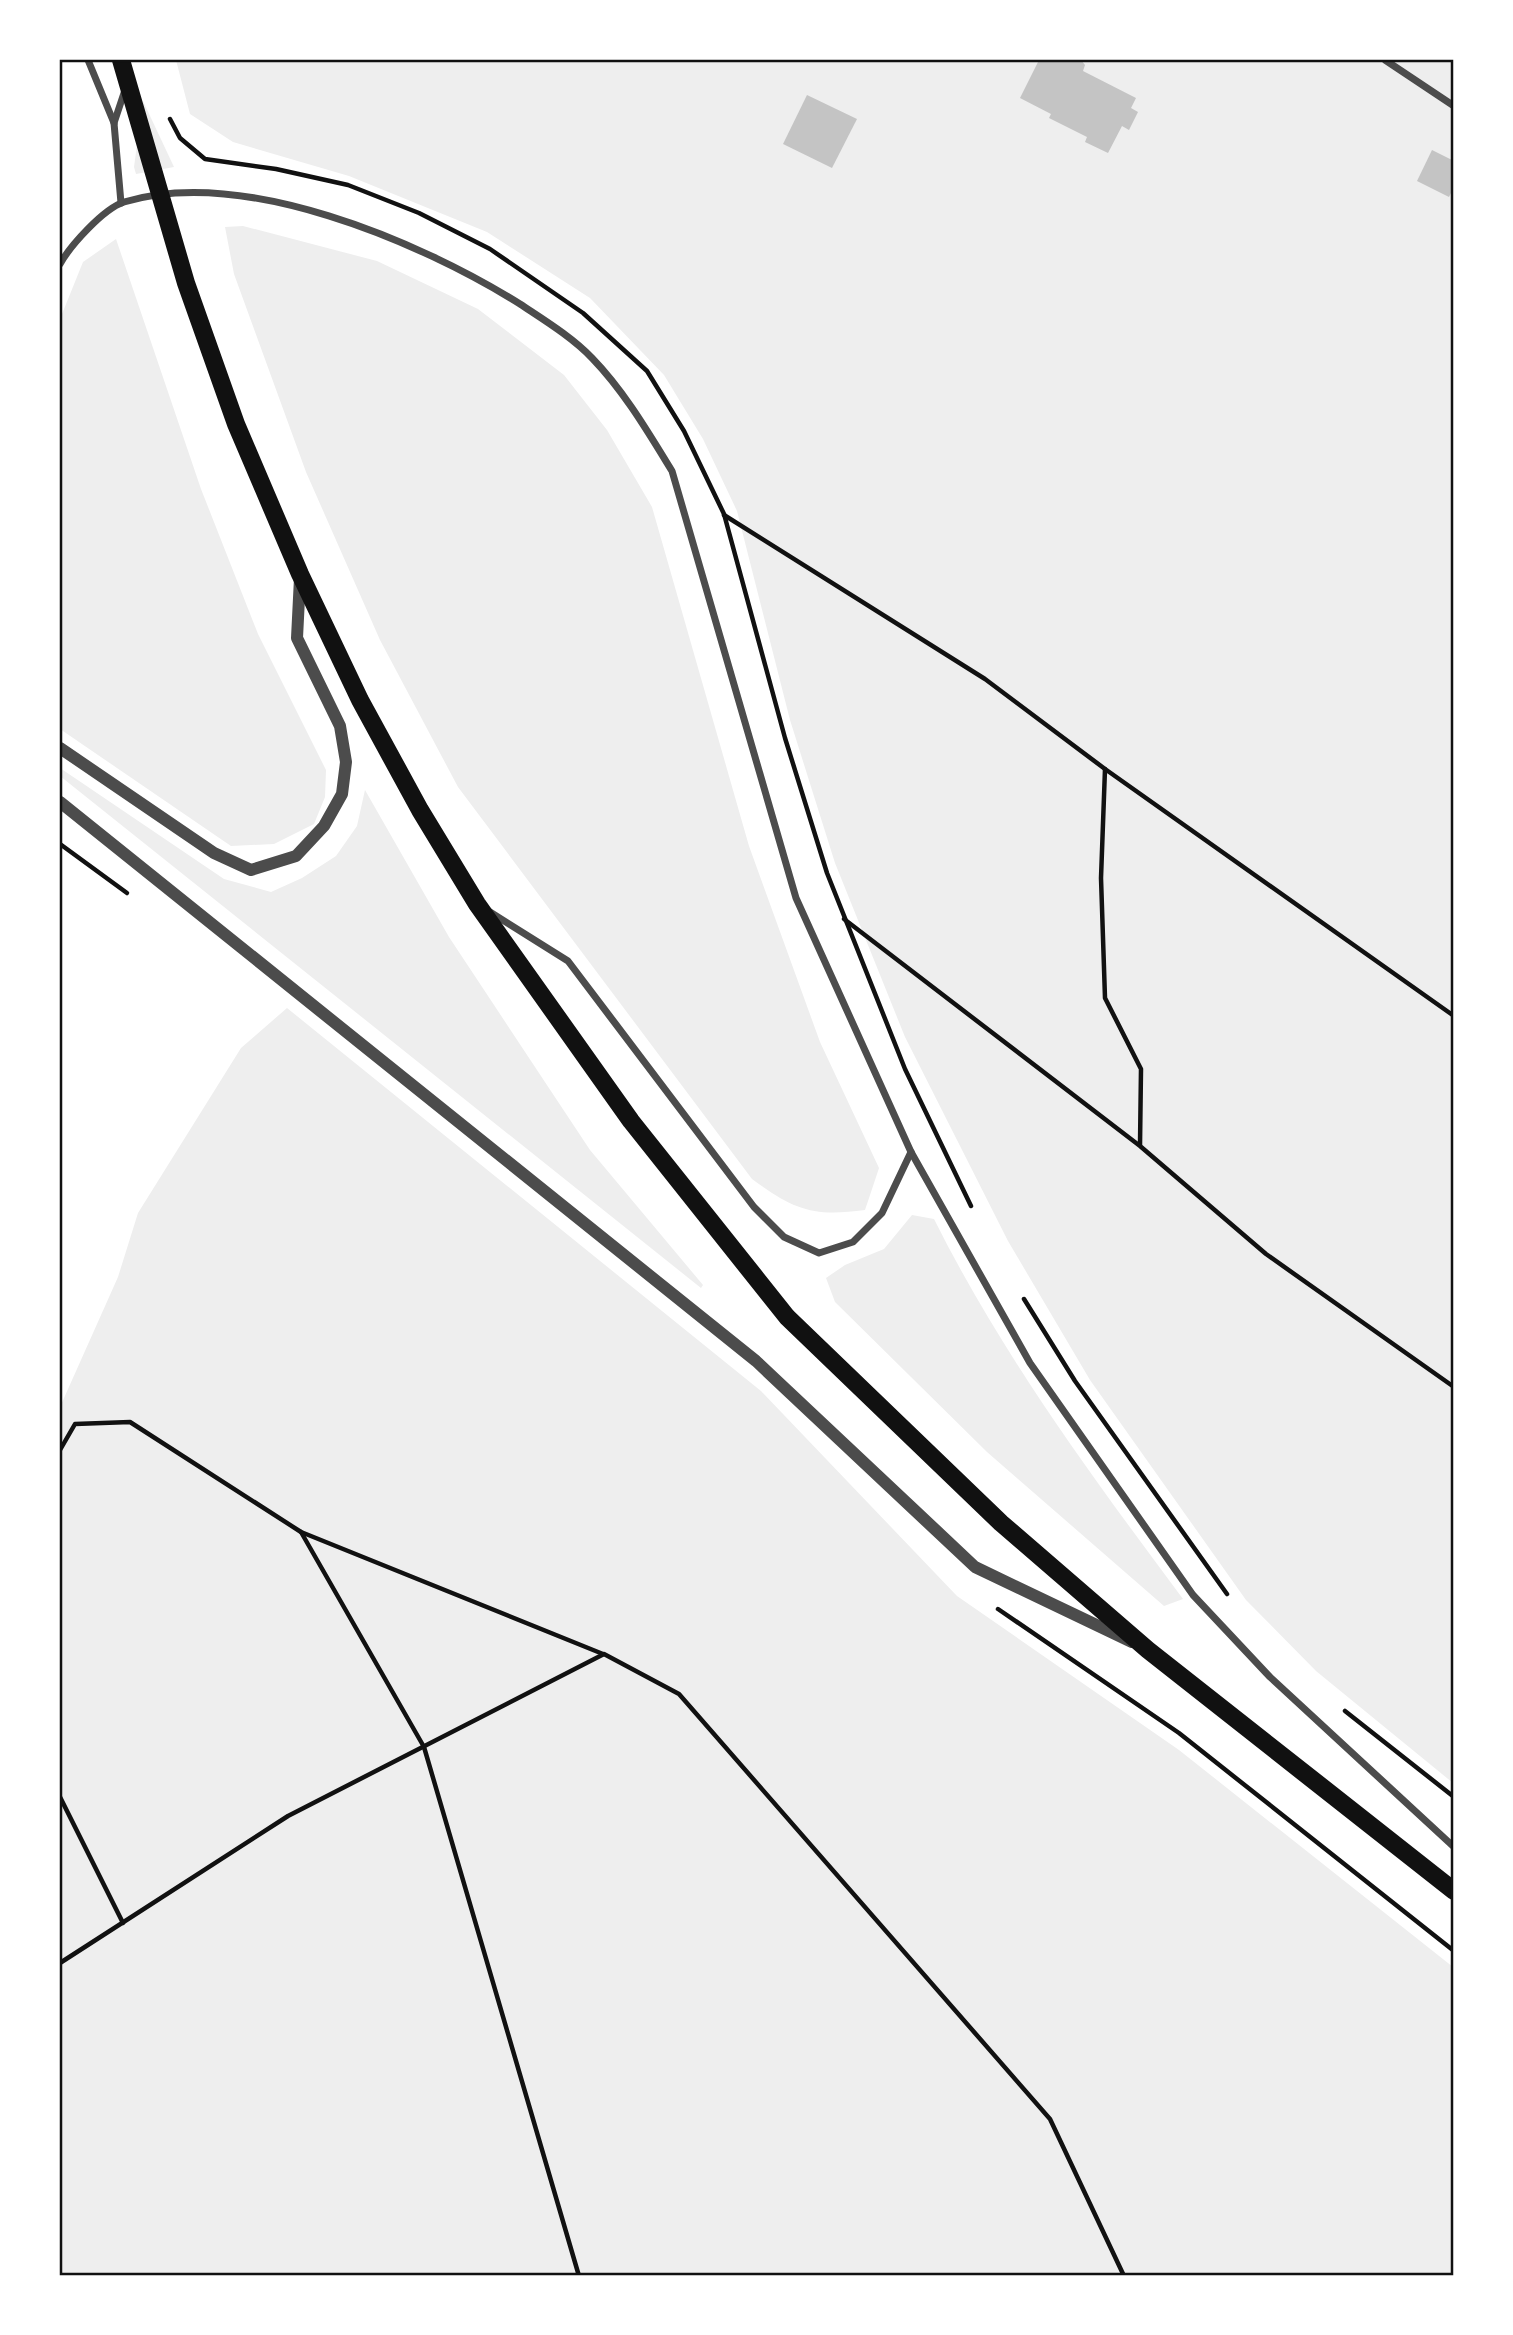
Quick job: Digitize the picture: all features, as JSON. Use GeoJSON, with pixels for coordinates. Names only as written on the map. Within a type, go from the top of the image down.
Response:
{"type":"FeatureCollection","features":[{"type":"Feature","properties":{"kind":"main road"},"geometry":{"type":"LineString","coordinates":[[121,60],[191,296],[236,424],[300,574],[367,712],[420,810],[477,904],[631,1122],[787,1317],[1001,1523],[1149,1650],[1454,1891]]}},
{"type":"Feature","properties":{"kind":"street"},"geometry":{"type":"LineString","coordinates":[[88,60],[114,122],[121,203]]}},
{"type":"Feature","properties":{"kind":"street"},"geometry":{"type":"LineString","coordinates":[[114,122],[124,94],[128,60]]}},
{"type":"Feature","properties":{"kind":"street"},"geometry":{"type":"LineString","coordinates":[[1385,60],[1454,106]]}},
{"type":"Feature","properties":{"kind":"street"},"geometry":{"type":"LineString","coordinates":[[60,264],[90,227],[121,203],[179,192],[249,198],[352,222],[425,250],[545,320],[592,357],[636,413],[672,471],[796,898],[911,1152],[1030,1363],[1193,1595],[1270,1677],[1454,1847]]}},
{"type":"Feature","properties":{"kind":"street"},"geometry":{"type":"LineString","coordinates":[[60,748],[214,853],[251,870],[296,856],[324,826],[342,794],[346,762],[340,726],[297,638],[300,574]]}},
{"type":"Feature","properties":{"kind":"street"},"geometry":{"type":"LineString","coordinates":[[60,802],[756,1361],[975,1567],[1149,1650]]}},
{"type":"Feature","properties":{"kind":"street"},"geometry":{"type":"LineString","coordinates":[[477,904],[568,961],[754,1207],[783,1237],[819,1253],[853,1242],[882,1213],[911,1152]]}},
{"type":"Feature","properties":{"kind":"path"},"geometry":{"type":"LineString","coordinates":[[168,114],[180,138],[205,159],[276,169],[348,185],[490,248],[583,313],[647,371],[684,430],[724,514],[785,738],[844,919],[905,1069],[978,1218]]}},
{"type":"Feature","properties":{"kind":"path"},"geometry":{"type":"LineString","coordinates":[[724,514],[985,679],[1105,769],[1454,1016]]}},
{"type":"Feature","properties":{"kind":"path"},"geometry":{"type":"LineString","coordinates":[[1105,769],[1101,878],[1105,998],[1141,1069],[1140,1146]]}},
{"type":"Feature","properties":{"kind":"path"},"geometry":{"type":"LineString","coordinates":[[844,919],[1140,1146],[1266,1254],[1454,1387]]}},
{"type":"Feature","properties":{"kind":"path"},"geometry":{"type":"LineString","coordinates":[[1017,1287],[1075,1381],[1233,1602]]}},
{"type":"Feature","properties":{"kind":"path"},"geometry":{"type":"LineString","coordinates":[[60,1450],[75,1424],[130,1422],[301,1532],[604,1654],[679,1694],[1050,2119],[1124,2276]]}},
{"type":"Feature","properties":{"kind":"path"},"geometry":{"type":"LineString","coordinates":[[301,1532],[424,1747],[579,2276]]}},
{"type":"Feature","properties":{"kind":"path"},"geometry":{"type":"LineString","coordinates":[[60,1963],[288,1816],[604,1654]]}},
{"type":"Feature","properties":{"kind":"path"},"geometry":{"type":"LineString","coordinates":[[1340,1707],[1454,1797]]}},
{"type":"Feature","properties":{"kind":"path"},"geometry":{"type":"LineString","coordinates":[[60,1797],[123,1923]]}},
{"type":"Feature","properties":{"kind":"shaded area"},"geometry":{"type":"Polygon","coordinates":[[[176,60],[1453,60],[1453,1783],[1316,1671],[1246,1600],[1090,1380],[1008,1241],[905,1037],[835,863],[790,720],[737,511],[703,439],[664,375],[590,298],[487,232],[349,176],[233,142],[190,114],[176,60]]]}},
{"type":"Feature","properties":{"kind":"shaded area"},"geometry":{"type":"Polygon","coordinates":[[[143,101],[174,167],[136,174],[134,167],[143,101]]]}},
{"type":"Feature","properties":{"kind":"shaded area"},"geometry":{"type":"Polygon","coordinates":[[[243,226],[377,261],[478,309],[564,375],[607,430],[652,507],[749,846],[820,1042],[879,1168],[865,1210],[831,1212],[805,1209],[780,1198],[752,1179],[458,787],[380,640],[306,472],[234,274],[225,227],[243,226]]]}},
{"type":"Feature","properties":{"kind":"shaded area"},"geometry":{"type":"Polygon","coordinates":[[[116,239],[201,489],[258,634],[326,770],[325,797],[314,824],[274,844],[231,846],[60,729],[60,319],[83,262],[116,239]]]}},
{"type":"Feature","properties":{"kind":"shaded area"},"geometry":{"type":"Polygon","coordinates":[[[60,768],[224,879],[271,892],[302,878],[336,856],[357,826],[365,790],[449,937],[590,1150],[703,1285],[701,1288],[60,776],[60,768]]]}},
{"type":"Feature","properties":{"kind":"shaded area"},"geometry":{"type":"Polygon","coordinates":[[[287,1008],[761,1391],[957,1596],[1179,1750],[1453,1967],[1453,2275],[60,2276],[60,1407],[118,1277],[138,1213],[241,1048],[287,1008]]]}},
{"type":"Feature","properties":{"kind":"shaded area"},"geometry":{"type":"Polygon","coordinates":[[[912,1215],[934,1219],[989,1319],[1050,1415],[1183,1599],[1164,1606],[987,1452],[835,1302],[826,1278],[845,1265],[884,1249],[912,1215]]]}},
{"type":"Feature","properties":{"kind":"building"},"geometry":{"type":"Polygon","coordinates":[[[1039,60],[1081,60],[1085,65],[1083,71],[1136,98],[1131,108],[1138,112],[1129,130],[1122,126],[1108,153],[1085,142],[1087,137],[1049,118],[1051,114],[1020,98],[1039,60]]]}},
{"type":"Feature","properties":{"kind":"building"},"geometry":{"type":"Polygon","coordinates":[[[807,95],[857,119],[832,168],[783,144],[807,95]]]}},
{"type":"Feature","properties":{"kind":"building"},"geometry":{"type":"Polygon","coordinates":[[[1432,150],[1454,161],[1454,187],[1449,197],[1417,181],[1432,150]]]}}]}
